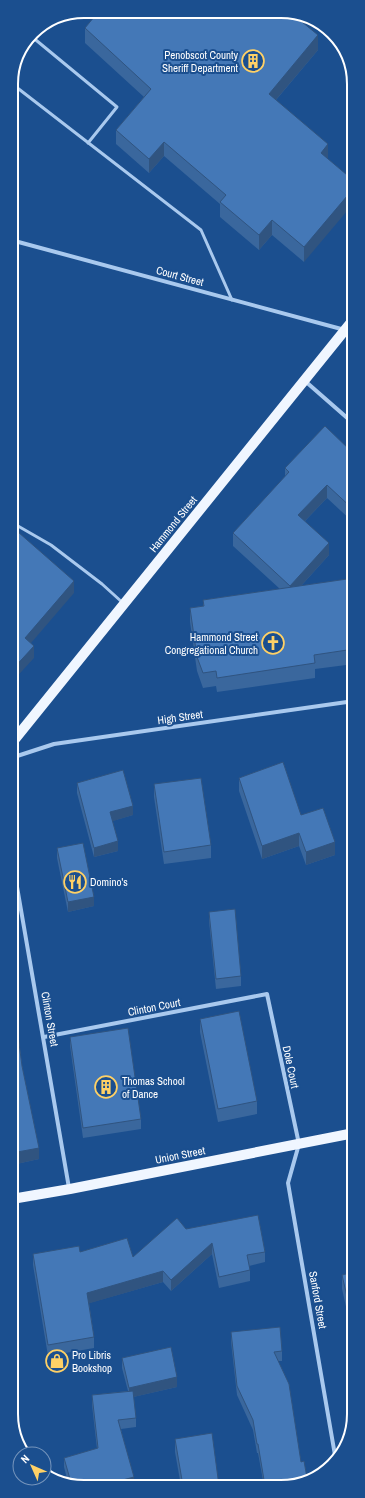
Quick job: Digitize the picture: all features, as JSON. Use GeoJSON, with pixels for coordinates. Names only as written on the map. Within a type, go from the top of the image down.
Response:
{"type":"FeatureCollection","features":[{"type":"Feature","properties":{"kind":"main road","name":"Hammond Street"},"geometry":{"type":"LineString","coordinates":[[18,735],[347,328]]}},
{"type":"Feature","properties":{"kind":"main road","name":"Union Street"},"geometry":{"type":"LineString","coordinates":[[18,1198],[347,1134]]}},
{"type":"Feature","properties":{"kind":"street","name":"Court Street"},"geometry":{"type":"LineString","coordinates":[[18,242],[345,330]]}},
{"type":"Feature","properties":{"kind":"street"},"geometry":{"type":"LineString","coordinates":[[305,380],[347,417]]}},
{"type":"Feature","properties":{"kind":"street","name":"High Street"},"geometry":{"type":"LineString","coordinates":[[18,756],[54,744],[347,702]]}},
{"type":"Feature","properties":{"kind":"street","name":"Clinton Street"},"geometry":{"type":"LineString","coordinates":[[18,891],[70,1189]]}},
{"type":"Feature","properties":{"kind":"street","name":"Clinton Court"},"geometry":{"type":"LineString","coordinates":[[44,1037],[267,994]]}},
{"type":"Feature","properties":{"kind":"street","name":"Dole Court"},"geometry":{"type":"LineString","coordinates":[[267,994],[299,1144]]}},
{"type":"Feature","properties":{"kind":"street","name":"Sanford Street"},"geometry":{"type":"LineString","coordinates":[[299,1144],[288,1182],[335,1452]]}},
{"type":"Feature","properties":{"kind":"lane"},"geometry":{"type":"LineString","coordinates":[[35,40],[117,107],[88,143]]}},
{"type":"Feature","properties":{"kind":"lane"},"geometry":{"type":"LineString","coordinates":[[18,88],[201,230],[232,300]]}},
{"type":"Feature","properties":{"kind":"lane"},"geometry":{"type":"LineString","coordinates":[[18,526],[51,545],[102,584],[124,604]]}},
{"type":"Feature","properties":{"kind":"building"},"geometry":{"type":"Polygon","coordinates":[[[93,18],[281,18],[300,21],[318,35],[269,94],[328,144],[321,153],[347,175],[347,196],[304,247],[272,220],[259,235],[220,202],[226,195],[164,142],[149,159],[116,130],[151,89],[85,28],[93,18]]]}},
{"type":"Feature","properties":{"kind":"building"},"geometry":{"type":"Polygon","coordinates":[[[325,426],[347,447],[347,504],[327,485],[298,515],[329,543],[290,586],[233,533],[289,472],[285,468],[325,426]]]}},
{"type":"Feature","properties":{"kind":"building"},"geometry":{"type":"Polygon","coordinates":[[[18,532],[74,581],[25,638],[34,646],[18,663],[18,532]]]}},
{"type":"Feature","properties":{"kind":"building","name":"Hammond Street Congregational Church"},"geometry":{"type":"Polygon","coordinates":[[[347,579],[347,650],[314,655],[315,663],[217,678],[216,671],[203,673],[197,657],[190,608],[204,606],[203,600],[347,579]]]}},
{"type":"Feature","properties":{"kind":"building"},"geometry":{"type":"Polygon","coordinates":[[[283,762],[301,815],[323,808],[335,842],[306,852],[299,833],[262,846],[239,778],[283,762]]]}},
{"type":"Feature","properties":{"kind":"building"},"geometry":{"type":"Polygon","coordinates":[[[123,770],[133,806],[110,812],[118,841],[94,848],[77,783],[123,770]]]}},
{"type":"Feature","properties":{"kind":"building"},"geometry":{"type":"Polygon","coordinates":[[[201,778],[211,845],[164,852],[154,784],[201,778]]]}},
{"type":"Feature","properties":{"kind":"building","name":"Domino's"},"geometry":{"type":"Polygon","coordinates":[[[83,843],[94,897],[68,902],[57,848],[83,843]]]}},
{"type":"Feature","properties":{"kind":"building"},"geometry":{"type":"Polygon","coordinates":[[[235,909],[241,976],[216,979],[209,912],[235,909]]]}},
{"type":"Feature","properties":{"kind":"building"},"geometry":{"type":"Polygon","coordinates":[[[239,1011],[257,1101],[218,1109],[200,1019],[239,1011]]]}},
{"type":"Feature","properties":{"kind":"building","name":"Thomas School of Dance"},"geometry":{"type":"Polygon","coordinates":[[[128,1028],[141,1119],[83,1128],[70,1037],[128,1028]]]}},
{"type":"Feature","properties":{"kind":"building"},"geometry":{"type":"Polygon","coordinates":[[[18,1036],[22,1066],[39,1148],[18,1152],[18,1036]]]}},
{"type":"Feature","properties":{"kind":"building"},"geometry":{"type":"Polygon","coordinates":[[[258,1215],[265,1252],[247,1255],[250,1270],[219,1277],[212,1243],[171,1280],[163,1271],[87,1293],[94,1337],[48,1345],[33,1254],[79,1246],[80,1252],[127,1238],[133,1257],[177,1218],[186,1229],[258,1215]]]}},
{"type":"Feature","properties":{"kind":"building"},"geometry":{"type":"Polygon","coordinates":[[[347,1274],[347,1297],[342,1275],[347,1274]]]}},
{"type":"Feature","properties":{"kind":"building"},"geometry":{"type":"Polygon","coordinates":[[[280,1327],[282,1351],[274,1352],[289,1384],[301,1462],[304,1461],[306,1475],[290,1479],[264,1480],[253,1420],[237,1386],[231,1332],[280,1327]]]}},
{"type":"Feature","properties":{"kind":"building"},"geometry":{"type":"Polygon","coordinates":[[[171,1347],[177,1377],[129,1388],[122,1358],[171,1347]]]}},
{"type":"Feature","properties":{"kind":"building"},"geometry":{"type":"Polygon","coordinates":[[[133,1391],[136,1418],[118,1420],[134,1477],[122,1480],[70,1479],[64,1458],[98,1448],[92,1395],[133,1391]]]}},
{"type":"Feature","properties":{"kind":"building"},"geometry":{"type":"Polygon","coordinates":[[[212,1433],[218,1480],[182,1480],[175,1439],[212,1433]]]}},
{"type":"Feature","properties":{"kind":"place","name":"Penobscot County Sheriff Department"},"geometry":{"type":"Point","coordinates":[253,61]}},
{"type":"Feature","properties":{"kind":"place","name":"Hammond Street Congregational Church"},"geometry":{"type":"Point","coordinates":[273,643]}},
{"type":"Feature","properties":{"kind":"place","name":"Domino's"},"geometry":{"type":"Point","coordinates":[75,882]}},
{"type":"Feature","properties":{"kind":"place","name":"Thomas School of Dance"},"geometry":{"type":"Point","coordinates":[106,1087]}},
{"type":"Feature","properties":{"kind":"place","name":"Pro Libris Bookshop"},"geometry":{"type":"Point","coordinates":[57,1361]}}]}
